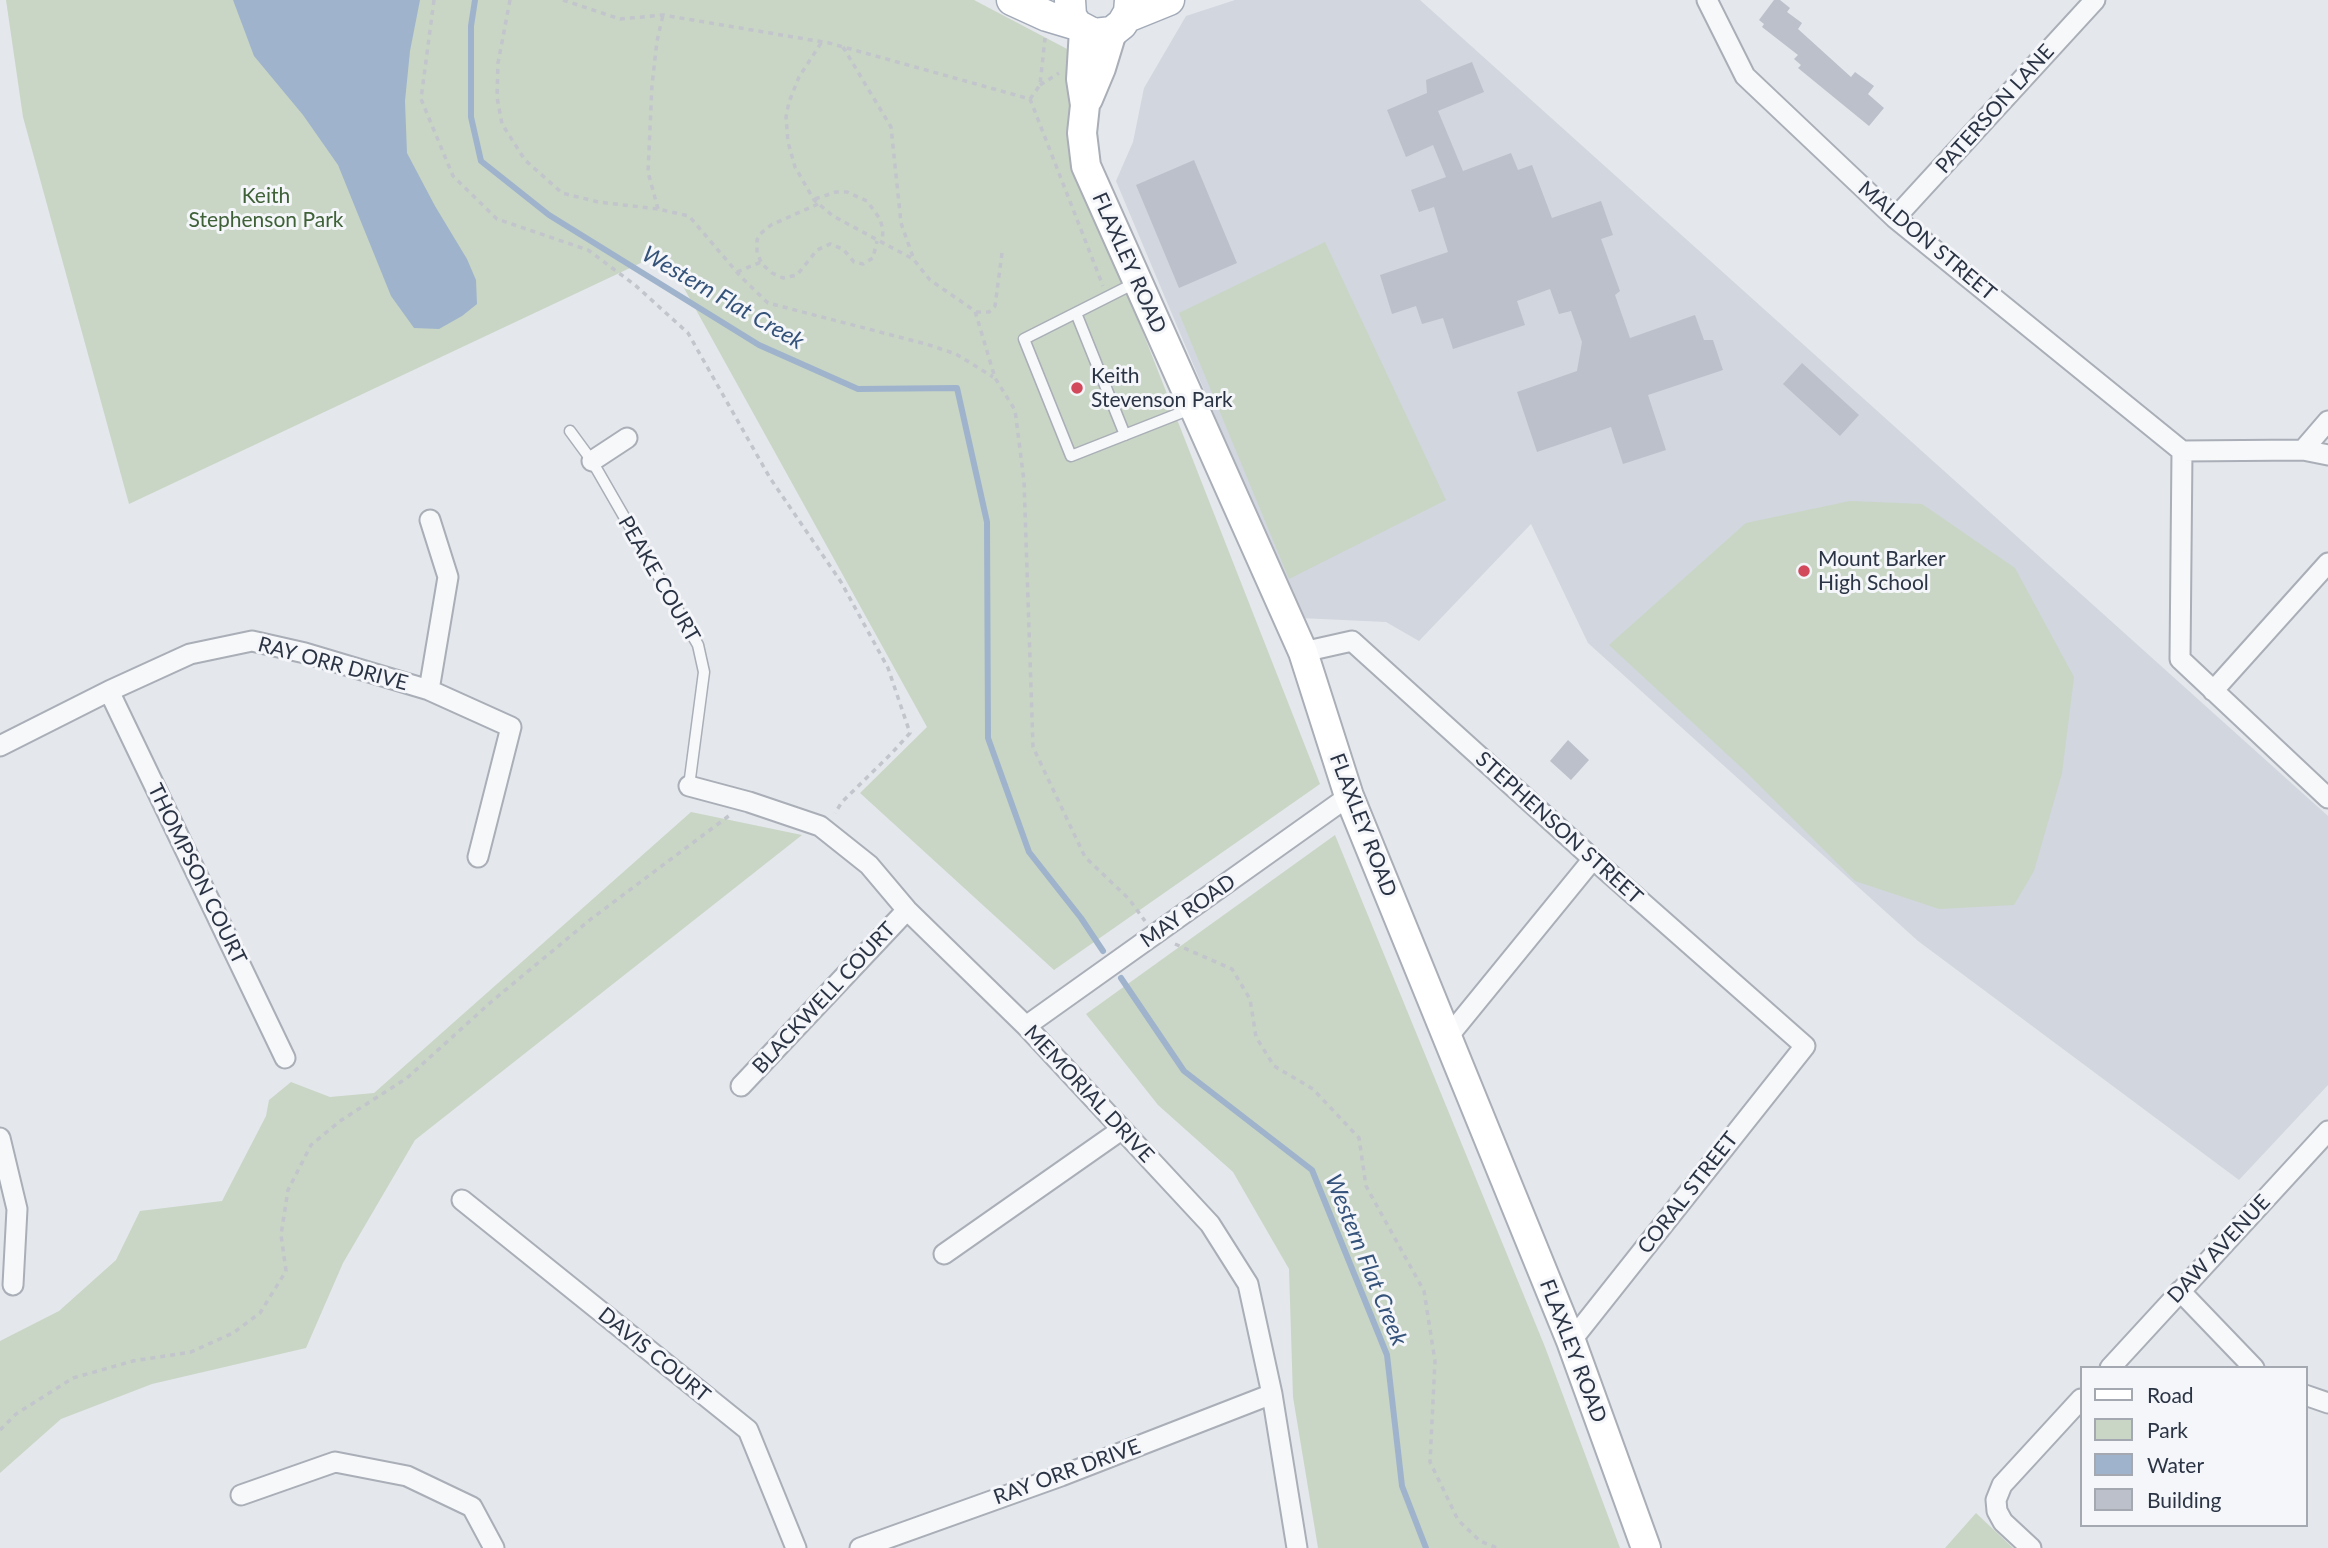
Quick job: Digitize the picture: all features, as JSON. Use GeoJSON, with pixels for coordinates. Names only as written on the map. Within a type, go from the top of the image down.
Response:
{"type":"FeatureCollection","features":[{"type":"Feature","properties":{"kind":"main road"},"geometry":{"type":"LineString","coordinates":[[1012,0],[1092,17],[1170,0]]}},
{"type":"Feature","properties":{"kind":"main road","name":"FLAXLEY ROAD"},"geometry":{"type":"LineString","coordinates":[[1092,17],[1101,68],[1085,105],[1082,133],[1086,166],[1303,652],[1349,796],[1571,1341],[1646,1548]]}},
{"type":"Feature","properties":{"kind":"street","name":"MALDON STREET"},"geometry":{"type":"LineString","coordinates":[[1707,0],[1745,76],[1895,218],[2182,451]]}},
{"type":"Feature","properties":{"kind":"street","name":"PATERSON LANE"},"geometry":{"type":"LineString","coordinates":[[1895,218],[2095,0]]}},
{"type":"Feature","properties":{"kind":"street"},"geometry":{"type":"LineString","coordinates":[[2303,450],[2328,421]]}},
{"type":"Feature","properties":{"kind":"street"},"geometry":{"type":"LineString","coordinates":[[592,461],[627,438]]}},
{"type":"Feature","properties":{"kind":"street"},"geometry":{"type":"LineString","coordinates":[[2328,455],[2303,450],[2182,451],[2180,659],[2328,798]]}},
{"type":"Feature","properties":{"kind":"street"},"geometry":{"type":"LineString","coordinates":[[429,690],[448,577],[430,520]]}},
{"type":"Feature","properties":{"kind":"street"},"geometry":{"type":"LineString","coordinates":[[2213,691],[2328,563]]}},
{"type":"Feature","properties":{"kind":"street","name":"RAY ORR DRIVE"},"geometry":{"type":"LineString","coordinates":[[0,746],[190,654],[253,641],[305,653],[429,690],[511,727],[478,857]]}},
{"type":"Feature","properties":{"kind":"street","name":"STEPHENSON STREET"},"geometry":{"type":"LineString","coordinates":[[1303,652],[1352,641],[1592,859],[1805,1046]]}},
{"type":"Feature","properties":{"kind":"street","name":"THOMPSON COURT"},"geometry":{"type":"LineString","coordinates":[[109,691],[285,1058]]}},
{"type":"Feature","properties":{"kind":"street","name":"MEMORIAL DRIVE"},"geometry":{"type":"LineString","coordinates":[[689,786],[749,802],[820,826],[869,865],[907,910],[1026,1026],[1210,1224],[1248,1284],[1272,1394],[1297,1548]]}},
{"type":"Feature","properties":{"kind":"street","name":"MAY ROAD"},"geometry":{"type":"LineString","coordinates":[[1026,1026],[1349,796]]}},
{"type":"Feature","properties":{"kind":"street"},"geometry":{"type":"LineString","coordinates":[[1447,1038],[1592,859]]}},
{"type":"Feature","properties":{"kind":"street","name":"BLACKWELL COURT"},"geometry":{"type":"LineString","coordinates":[[741,1086],[907,910]]}},
{"type":"Feature","properties":{"kind":"street","name":"CORAL STREET"},"geometry":{"type":"LineString","coordinates":[[1571,1341],[1805,1046]]}},
{"type":"Feature","properties":{"kind":"street"},"geometry":{"type":"LineString","coordinates":[[944,1254],[1121,1130]]}},
{"type":"Feature","properties":{"kind":"street","name":"DAW AVENUE"},"geometry":{"type":"LineString","coordinates":[[2112,1366],[2328,1131]]}},
{"type":"Feature","properties":{"kind":"street"},"geometry":{"type":"LineString","coordinates":[[0,1138],[18,1209],[13,1285]]}},
{"type":"Feature","properties":{"kind":"street","name":"DAVIS COURT"},"geometry":{"type":"LineString","coordinates":[[462,1200],[748,1430],[796,1548]]}},
{"type":"Feature","properties":{"kind":"street"},"geometry":{"type":"LineString","coordinates":[[2180,1291],[2252,1366]]}},
{"type":"Feature","properties":{"kind":"street","name":"RAY ORR DRIVE"},"geometry":{"type":"LineString","coordinates":[[860,1548],[1061,1476],[1272,1394]]}},
{"type":"Feature","properties":{"kind":"street"},"geometry":{"type":"LineString","coordinates":[[2307,1396],[2328,1403]]}},
{"type":"Feature","properties":{"kind":"street"},"geometry":{"type":"LineString","coordinates":[[2031,1548],[2003,1522],[1997,1511],[1996,1500],[2002,1485],[2080,1400]]}},
{"type":"Feature","properties":{"kind":"street"},"geometry":{"type":"LineString","coordinates":[[242,1495],[335,1462],[407,1476],[472,1507],[494,1548]]}},
{"type":"Feature","properties":{"kind":"lane"},"geometry":{"type":"LineString","coordinates":[[1138,282],[1024,339],[1071,456],[1194,408]]}},
{"type":"Feature","properties":{"kind":"lane"},"geometry":{"type":"LineString","coordinates":[[1076,313],[1125,435]]}},
{"type":"Feature","properties":{"kind":"lane","name":"PEAKE COURT"},"geometry":{"type":"LineString","coordinates":[[570,431],[592,461],[698,645],[704,672],[689,786]]}},
{"type":"Feature","properties":{"kind":"path"},"geometry":{"type":"LineString","coordinates":[[434,0],[421,99],[453,176],[497,219],[588,250],[635,285],[688,333],[770,478],[841,582],[888,668],[910,733],[842,802],[825,830]]}},
{"type":"Feature","properties":{"kind":"path"},"geometry":{"type":"LineString","coordinates":[[510,0],[498,63],[497,97],[502,124],[525,160],[562,192],[598,202],[658,209],[689,216],[737,272],[768,303],[926,344],[956,354],[995,378]]}},
{"type":"Feature","properties":{"kind":"path"},"geometry":{"type":"LineString","coordinates":[[564,0],[620,19],[663,15],[844,47],[1030,99]]}},
{"type":"Feature","properties":{"kind":"path"},"geometry":{"type":"LineString","coordinates":[[658,209],[648,172],[652,85],[663,15]]}},
{"type":"Feature","properties":{"kind":"path"},"geometry":{"type":"LineString","coordinates":[[1030,99],[1092,17]]}},
{"type":"Feature","properties":{"kind":"path"},"geometry":{"type":"LineString","coordinates":[[821,43],[793,89],[786,117],[788,142],[795,167],[816,202],[833,216],[915,260]]}},
{"type":"Feature","properties":{"kind":"path"},"geometry":{"type":"LineString","coordinates":[[844,47],[891,127],[901,223],[915,260],[930,279],[975,311],[989,312],[995,306],[1002,253]]}},
{"type":"Feature","properties":{"kind":"path"},"geometry":{"type":"LineString","coordinates":[[1030,99],[1107,297]]}},
{"type":"Feature","properties":{"kind":"path"},"geometry":{"type":"LineString","coordinates":[[836,192],[847,192],[867,201],[880,219],[883,230],[880,242],[869,262],[858,264],[843,249],[830,244],[817,250],[802,271],[790,278],[777,276],[761,262],[756,248],[757,240],[764,229],[836,192]]}},
{"type":"Feature","properties":{"kind":"path"},"geometry":{"type":"LineString","coordinates":[[737,272],[761,262]]}},
{"type":"Feature","properties":{"kind":"path"},"geometry":{"type":"LineString","coordinates":[[975,311],[995,378],[1015,410],[1024,481],[1033,747],[1085,857],[1129,899],[1154,934],[1232,968],[1250,999],[1256,1037],[1274,1066],[1313,1089],[1359,1138],[1366,1186],[1424,1291],[1435,1361],[1430,1462],[1458,1520],[1480,1541],[1497,1548]]}},
{"type":"Feature","properties":{"kind":"path"},"geometry":{"type":"LineString","coordinates":[[0,1430],[16,1414],[73,1378],[133,1361],[191,1352],[233,1333],[260,1313],[286,1271],[281,1235],[288,1190],[311,1145],[340,1121],[407,1077],[491,1002],[591,919],[749,802]]}},
{"type":"Feature","properties":{"kind":"shaded area","name":"Mount Barker High School"},"geometry":{"type":"Polygon","coordinates":[[[1235,0],[1420,0],[2328,816],[2328,1085],[2239,1180],[1918,941],[1588,643],[1531,524],[1419,641],[1386,622],[1300,618],[1116,181],[1133,142],[1144,88],[1186,16],[1235,0]]]}},
{"type":"Feature","properties":{"kind":"green space","name":"Keith Stephenson Park"},"geometry":{"type":"Polygon","coordinates":[[[6,0],[974,0],[1069,50],[1069,144],[1320,784],[1054,970],[860,793],[927,727],[664,252],[129,504],[23,117],[6,0]]]}},
{"type":"Feature","properties":{"kind":"green space"},"geometry":{"type":"Polygon","coordinates":[[[1325,242],[1446,500],[1289,579],[1179,313],[1325,242]]]}},
{"type":"Feature","properties":{"kind":"green space"},"geometry":{"type":"Polygon","coordinates":[[[1850,501],[1922,504],[2015,568],[2074,677],[2062,773],[2034,871],[2014,905],[1939,909],[1855,881],[1744,770],[1609,645],[1746,523],[1850,501]]]}},
{"type":"Feature","properties":{"kind":"green space"},"geometry":{"type":"Polygon","coordinates":[[[691,812],[802,835],[415,1140],[343,1263],[306,1348],[152,1384],[61,1419],[0,1473],[0,1341],[59,1311],[116,1260],[140,1211],[222,1201],[266,1116],[269,1100],[291,1082],[330,1097],[374,1093],[691,812]]]}},
{"type":"Feature","properties":{"kind":"green space"},"geometry":{"type":"Polygon","coordinates":[[[1335,835],[1545,1347],[1620,1548],[1318,1548],[1293,1397],[1289,1269],[1233,1172],[1158,1105],[1086,1014],[1335,835]]]}},
{"type":"Feature","properties":{"kind":"green space"},"geometry":{"type":"Polygon","coordinates":[[[1976,1513],[2013,1548],[1945,1548],[1976,1513]]]}},
{"type":"Feature","properties":{"kind":"water"},"geometry":{"type":"Polygon","coordinates":[[[233,0],[420,0],[410,51],[405,101],[407,153],[467,259],[476,280],[477,304],[462,316],[439,329],[414,328],[391,296],[338,165],[303,115],[254,56],[233,0]]]}},
{"type":"Feature","properties":{"kind":"building"},"geometry":{"type":"Polygon","coordinates":[[[1774,0],[1780,0],[1790,8],[1787,12],[1802,23],[1798,29],[1851,77],[1855,72],[1874,86],[1868,94],[1884,108],[1869,126],[1798,68],[1801,65],[1794,59],[1798,55],[1762,27],[1764,24],[1759,20],[1774,0]]]}},
{"type":"Feature","properties":{"kind":"building"},"geometry":{"type":"Polygon","coordinates":[[[1472,62],[1484,92],[1438,111],[1463,171],[1511,153],[1518,170],[1532,165],[1552,218],[1601,201],[1613,235],[1601,239],[1620,291],[1615,295],[1630,338],[1695,315],[1704,340],[1713,340],[1723,370],[1648,395],[1666,450],[1623,464],[1611,427],[1537,452],[1517,392],[1577,371],[1582,342],[1571,311],[1559,314],[1550,289],[1517,301],[1525,325],[1453,349],[1443,318],[1422,324],[1416,306],[1392,314],[1380,275],[1448,252],[1434,207],[1419,212],[1411,190],[1446,177],[1433,145],[1406,157],[1387,110],[1427,93],[1426,80],[1472,62]]]}},
{"type":"Feature","properties":{"kind":"building"},"geometry":{"type":"Polygon","coordinates":[[[1194,160],[1237,263],[1179,288],[1136,185],[1194,160]]]}},
{"type":"Feature","properties":{"kind":"building"},"geometry":{"type":"Polygon","coordinates":[[[1802,363],[1859,415],[1840,436],[1783,384],[1802,363]]]}},
{"type":"Feature","properties":{"kind":"building"},"geometry":{"type":"Polygon","coordinates":[[[1568,740],[1589,760],[1571,780],[1550,761],[1568,740]]]}},
{"type":"Feature","properties":{"kind":"waterway","name":"Western Flat Creek"},"geometry":{"type":"LineString","coordinates":[[475,0],[471,26],[471,117],[481,161],[549,215],[759,345],[858,389],[957,388],[987,522],[988,738],[1029,852],[1081,918],[1103,951]]}},
{"type":"Feature","properties":{"kind":"waterway","name":"Western Flat Creek"},"geometry":{"type":"LineString","coordinates":[[1121,978],[1184,1071],[1312,1170],[1387,1355],[1402,1486],[1426,1548]]}},
{"type":"Feature","properties":{"kind":"place","name":"Keith Stevenson Park"},"geometry":{"type":"Point","coordinates":[1077,388]}},
{"type":"Feature","properties":{"kind":"place","name":"Mount Barker High School"},"geometry":{"type":"Point","coordinates":[1804,571]}}]}
